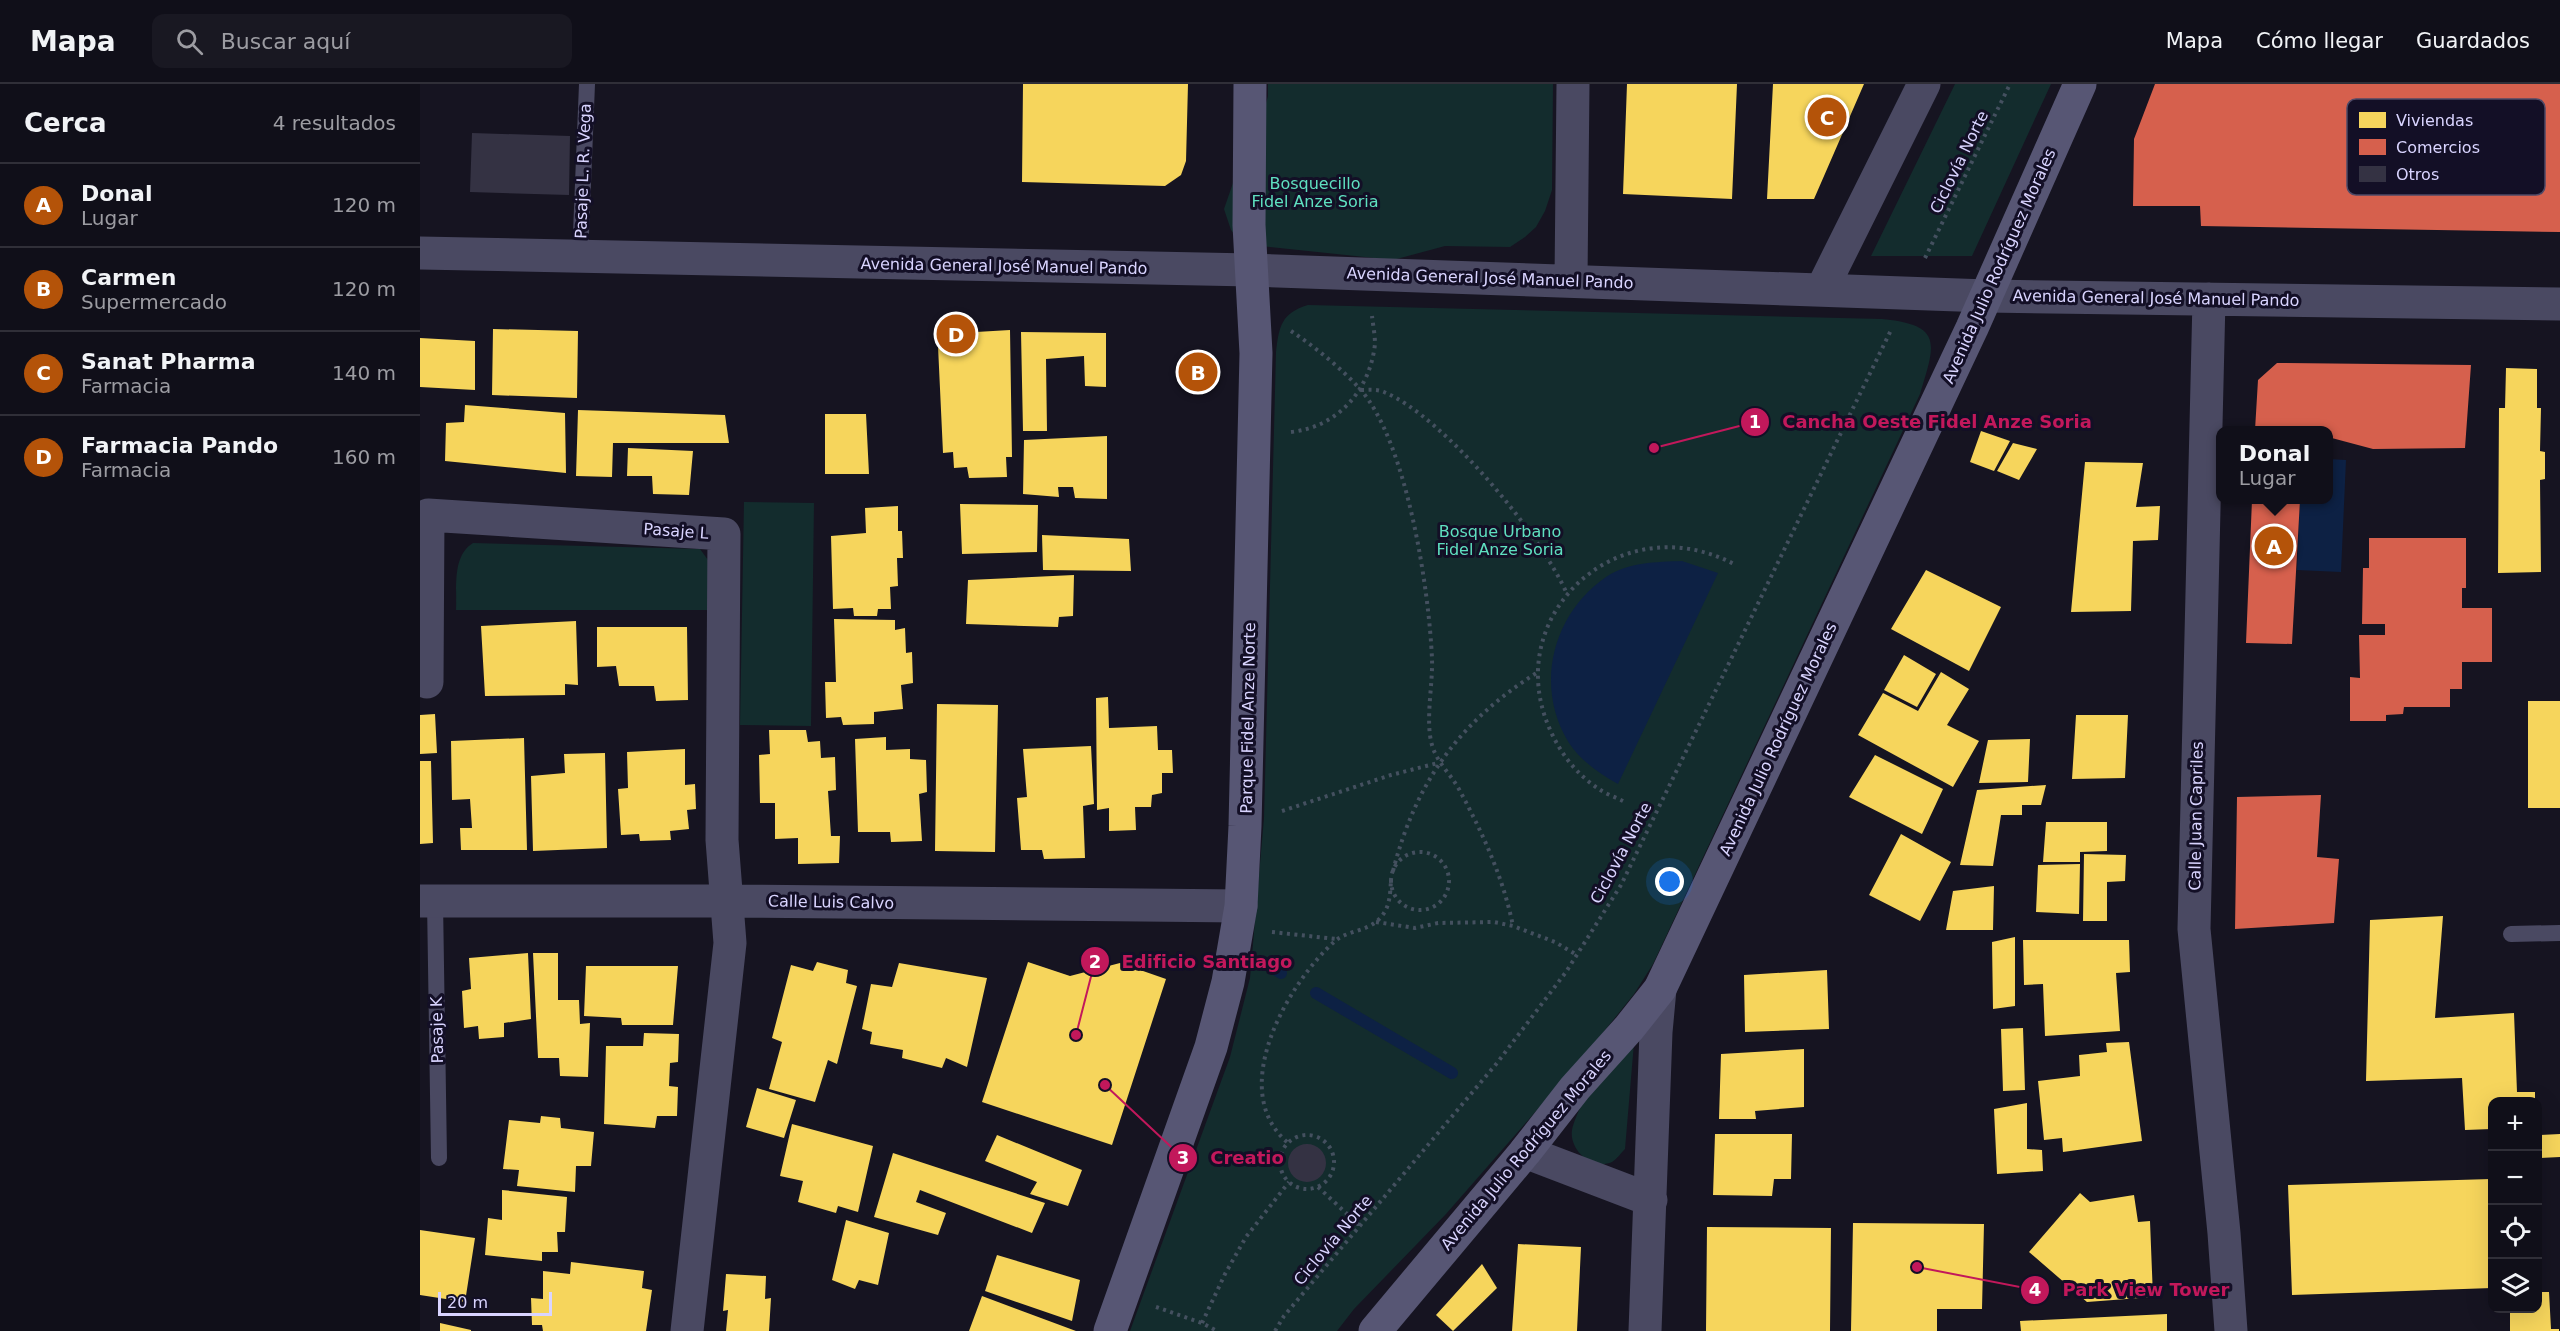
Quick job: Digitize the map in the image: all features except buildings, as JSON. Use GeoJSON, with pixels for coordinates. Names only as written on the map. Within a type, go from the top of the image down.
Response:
{"type":"FeatureCollection","features":[{"type":"Feature","properties":{"kind":"street","name":"Parque Fidel Anze Norte"},"geometry":{"type":"LineString","coordinates":[[1110,1331],[1211,1047],[1228,982],[1241,906],[1245,826],[1256,353],[1249,225],[1250,84]]}},
{"type":"Feature","properties":{"kind":"street"},"geometry":{"type":"LineString","coordinates":[[1571,280],[1573,84]]}},
{"type":"Feature","properties":{"kind":"street"},"geometry":{"type":"LineString","coordinates":[[1822,289],[1924,84]]}},
{"type":"Feature","properties":{"kind":"street","name":"Avenida Julio Rodríguez Morales"},"geometry":{"type":"LineString","coordinates":[[1375,1331],[1525,1152],[1575,1088],[1629,1028],[1660,989],[1987,296],[2080,84]]}},
{"type":"Feature","properties":{"kind":"street","name":"Avenida General José Manuel Pando"},"geometry":{"type":"LineString","coordinates":[[420,253],[1251,270],[1987,296],[2560,304]]}},
{"type":"Feature","properties":{"kind":"street","name":"Calle Juan Capriles"},"geometry":{"type":"LineString","coordinates":[[2210,299],[2194,929],[2223,1221],[2231,1331]]}},
{"type":"Feature","properties":{"kind":"street","name":"Pasaje L"},"geometry":{"type":"LineString","coordinates":[[427,682],[428,515],[724,534],[722,840],[726,901]]}},
{"type":"Feature","properties":{"kind":"street","name":"Calle Luis Calvo"},"geometry":{"type":"LineString","coordinates":[[427,901],[726,901],[1241,906]]}},
{"type":"Feature","properties":{"kind":"street"},"geometry":{"type":"LineString","coordinates":[[687,1331],[730,944],[726,901]]}},
{"type":"Feature","properties":{"kind":"street"},"geometry":{"type":"LineString","coordinates":[[1645,1331],[1656,1032],[1660,989]]}},
{"type":"Feature","properties":{"kind":"street"},"geometry":{"type":"LineString","coordinates":[[1525,1152],[1651,1200]]}},
{"type":"Feature","properties":{"kind":"lane","name":"Pasaje L. R. Vega"},"geometry":{"type":"LineString","coordinates":[[580,258],[587,84]]}},
{"type":"Feature","properties":{"kind":"lane","name":"Pasaje K"},"geometry":{"type":"LineString","coordinates":[[427,901],[439,1158]]}},
{"type":"Feature","properties":{"kind":"lane"},"geometry":{"type":"LineString","coordinates":[[2511,934],[2560,933]]}},
{"type":"Feature","properties":{"kind":"path","name":"Ciclovía Norte"},"geometry":{"type":"LineString","coordinates":[[1929,250],[2010,84]]}},
{"type":"Feature","properties":{"kind":"path"},"geometry":{"type":"LineString","coordinates":[[1281,433],[1305,430],[1326,422],[1346,408],[1360,390],[1371,366],[1375,341],[1372,316]]}},
{"type":"Feature","properties":{"kind":"path","name":"Ciclovía Norte"},"geometry":{"type":"LineString","coordinates":[[1275,1331],[1284,1316],[1497,1062],[1577,955],[1621,885],[1893,326]]}},
{"type":"Feature","properties":{"kind":"path"},"geometry":{"type":"LineString","coordinates":[[1287,329],[1310,344],[1360,390],[1380,418],[1396,460],[1412,522],[1428,618],[1432,660],[1431,743],[1439,763],[1455,782],[1495,862],[1507,898],[1513,926]]}},
{"type":"Feature","properties":{"kind":"path"},"geometry":{"type":"LineString","coordinates":[[1360,390],[1381,391],[1400,400],[1427,419],[1446,437],[1481,472],[1510,508],[1560,577],[1567,594]]}},
{"type":"Feature","properties":{"kind":"path"},"geometry":{"type":"LineString","coordinates":[[1623,801],[1599,789],[1577,772],[1560,751],[1547,726],[1539,699],[1540,651],[1546,630],[1567,594],[1598,567],[1635,550],[1655,547],[1696,549],[1716,554],[1734,564]]}},
{"type":"Feature","properties":{"kind":"path"},"geometry":{"type":"LineString","coordinates":[[1287,1142],[1275,1127],[1266,1110],[1263,1071],[1267,1050],[1288,998],[1305,974],[1337,939],[1376,922],[1389,906],[1391,880],[1407,824],[1439,763],[1456,741],[1494,703],[1539,672]]}},
{"type":"Feature","properties":{"kind":"path"},"geometry":{"type":"LineString","coordinates":[[1271,815],[1391,775],[1439,763]]}},
{"type":"Feature","properties":{"kind":"path"},"geometry":{"type":"LineString","coordinates":[[1391,880],[1396,898],[1403,905],[1421,910],[1439,904],[1449,888],[1446,869],[1441,860],[1424,852],[1405,856],[1393,871]]}},
{"type":"Feature","properties":{"kind":"path"},"geometry":{"type":"LineString","coordinates":[[1376,922],[1415,928],[1438,923],[1478,921],[1513,926],[1555,942],[1577,955]]}},
{"type":"Feature","properties":{"kind":"path"},"geometry":{"type":"LineString","coordinates":[[1263,931],[1337,939]]}},
{"type":"Feature","properties":{"kind":"path"},"geometry":{"type":"LineString","coordinates":[[1303,1135],[1320,1138],[1326,1143],[1331,1150],[1333,1167],[1325,1182],[1318,1187],[1303,1189],[1283,1176],[1280,1158],[1287,1142],[1303,1135]]}},
{"type":"Feature","properties":{"kind":"path"},"geometry":{"type":"LineString","coordinates":[[1202,1323],[1225,1274],[1246,1237],[1289,1182]]}},
{"type":"Feature","properties":{"kind":"path"},"geometry":{"type":"LineString","coordinates":[[1318,1187],[1360,1227]]}},
{"type":"Feature","properties":{"kind":"path"},"geometry":{"type":"LineString","coordinates":[[1150,1305],[1202,1323],[1217,1331]]}},
{"type":"Feature","properties":{"kind":"green space","name":"Bosquecillo Fidel Anze Soria"},"geometry":{"type":"Polygon","coordinates":[[[1268,84],[1553,84],[1552,190],[1545,211],[1536,227],[1510,247],[1445,246],[1393,260],[1261,246],[1238,239],[1231,230],[1224,209],[1234,180],[1261,122],[1268,96],[1268,84]]]}},
{"type":"Feature","properties":{"kind":"green space"},"geometry":{"type":"Polygon","coordinates":[[[1955,84],[2051,84],[1972,256],[1871,256],[1955,84]]]}},
{"type":"Feature","properties":{"kind":"green space","name":"Bosque Urbano Fidel Anze Soria"},"geometry":{"type":"Polygon","coordinates":[[[1308,305],[1882,319],[1916,326],[1925,332],[1930,340],[1931,350],[1920,394],[1653,964],[1634,994],[1585,1055],[1446,1214],[1354,1309],[1337,1331],[1130,1331],[1230,1057],[1250,978],[1264,818],[1276,352],[1278,335],[1283,322],[1292,312],[1308,305]]]}},
{"type":"Feature","properties":{"kind":"green space"},"geometry":{"type":"Polygon","coordinates":[[[744,502],[814,503],[811,726],[740,725],[744,502]]]}},
{"type":"Feature","properties":{"kind":"green space"},"geometry":{"type":"Polygon","coordinates":[[[473,543],[700,549],[708,560],[709,610],[456,610],[456,582],[459,564],[466,549],[473,543]]]}},
{"type":"Feature","properties":{"kind":"green space"},"geometry":{"type":"Polygon","coordinates":[[[1634,1043],[1625,1149],[1612,1162],[1597,1164],[1583,1157],[1578,1151],[1574,1145],[1572,1130],[1584,1099],[1598,1076],[1634,1043]]]}},
{"type":"Feature","properties":{"kind":"water"},"geometry":{"type":"Polygon","coordinates":[[[2333,459],[2346,460],[2341,572],[2297,570],[2300,504],[2333,504],[2333,459]]]}},
{"type":"Feature","properties":{"kind":"water"},"geometry":{"type":"Polygon","coordinates":[[[1682,561],[1718,573],[1618,784],[1579,756],[1569,743],[1558,721],[1552,699],[1551,676],[1554,653],[1561,631],[1573,611],[1587,592],[1606,577],[1633,566],[1682,561]]]}},
{"type":"Feature","properties":{"kind":"waterway"},"geometry":{"type":"LineString","coordinates":[[1268,965],[1281,973]]}},
{"type":"Feature","properties":{"kind":"waterway"},"geometry":{"type":"LineString","coordinates":[[1316,993],[1452,1073]]}},
{"type":"Feature","properties":{"kind":"place","name":"Sanat Pharma"},"geometry":{"type":"Point","coordinates":[1827,117]}},
{"type":"Feature","properties":{"kind":"place","name":"Farmacia Pando"},"geometry":{"type":"Point","coordinates":[956,334]}},
{"type":"Feature","properties":{"kind":"place","name":"Carmen"},"geometry":{"type":"Point","coordinates":[1198,372]}},
{"type":"Feature","properties":{"kind":"place","name":"Cancha Oeste Fidel Anze Soria"},"geometry":{"type":"Point","coordinates":[1654,448]}},
{"type":"Feature","properties":{"kind":"place","name":"Donal"},"geometry":{"type":"Point","coordinates":[2274,546]}},
{"type":"Feature","properties":{"kind":"place","name":"Edificio Santiago"},"geometry":{"type":"Point","coordinates":[1076,1035]}},
{"type":"Feature","properties":{"kind":"place","name":"Creatio"},"geometry":{"type":"Point","coordinates":[1105,1085]}},
{"type":"Feature","properties":{"kind":"place","name":"Park View Tower"},"geometry":{"type":"Point","coordinates":[1917,1267]}}]}
